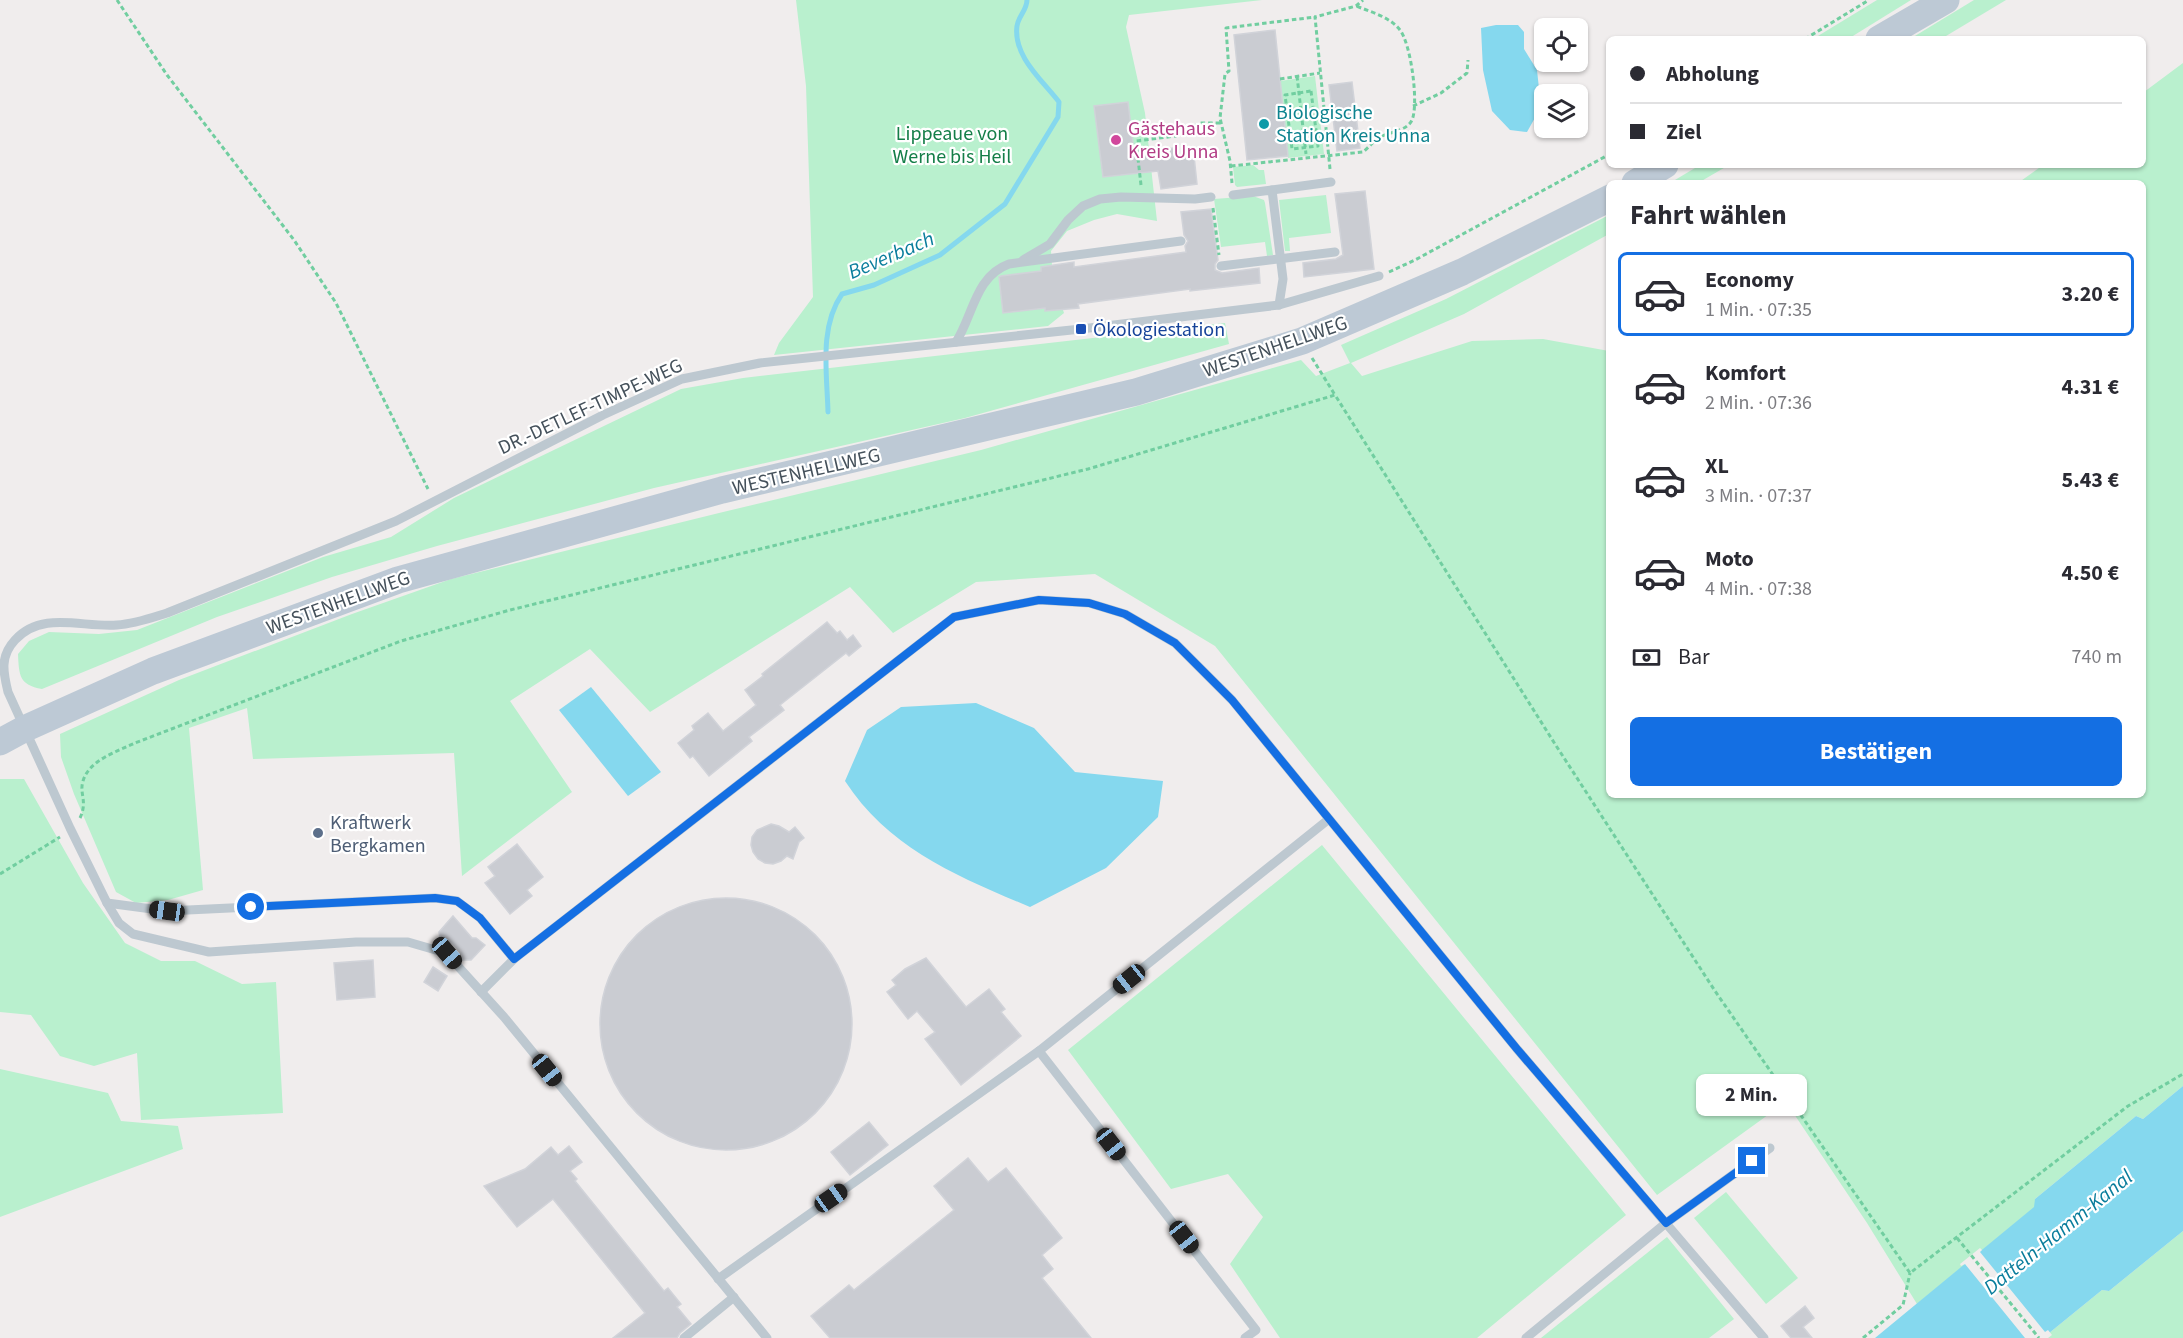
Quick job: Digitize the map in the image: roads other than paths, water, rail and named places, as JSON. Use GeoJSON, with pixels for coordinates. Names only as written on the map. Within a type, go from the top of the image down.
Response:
{"type":"FeatureCollection","features":[{"type":"Feature","properties":{"kind":"main road"},"geometry":{"type":"LineString","coordinates":[[1884,36],[1946,0]]}},
{"type":"Feature","properties":{"kind":"main road"},"geometry":{"type":"LineString","coordinates":[[1640,180],[1660,168]]}},
{"type":"Feature","properties":{"kind":"main road","name":"WESTENHELLWEG"},"geometry":{"type":"LineString","coordinates":[[0,742],[153,671],[398,580],[722,490],[1136,392],[1302,341],[1462,272],[1606,200]]}},
{"type":"Feature","properties":{"kind":"lane"},"geometry":{"type":"LineString","coordinates":[[1233,195],[1331,183]]}},
{"type":"Feature","properties":{"kind":"lane"},"geometry":{"type":"LineString","coordinates":[[1272,190],[1283,279],[1279,305]]}},
{"type":"Feature","properties":{"kind":"lane"},"geometry":{"type":"LineString","coordinates":[[1018,263],[1050,244],[1068,220],[1083,206],[1100,199],[1211,197]]}},
{"type":"Feature","properties":{"kind":"lane"},"geometry":{"type":"LineString","coordinates":[[956,342],[965,329],[970,308],[983,284],[1002,266],[1180,241]]}},
{"type":"Feature","properties":{"kind":"lane"},"geometry":{"type":"LineString","coordinates":[[1221,266],[1335,252]]}},
{"type":"Feature","properties":{"kind":"lane","name":"DR.-DETLEF-TIMPE-WEG"},"geometry":{"type":"LineString","coordinates":[[767,1338],[447,953],[408,942],[356,942],[208,952],[133,934],[119,923],[70,828],[8,692],[2,667],[8,648],[21,632],[44,622],[116,625],[142,621],[167,613],[385,525],[603,415],[682,379],[760,363],[1279,305],[1379,276]]}},
{"type":"Feature","properties":{"kind":"lane"},"geometry":{"type":"LineString","coordinates":[[481,992],[514,959],[954,617],[1039,600],[1089,603],[1125,614],[1175,643],[1232,700],[1510,1040],[1764,1338]]}},
{"type":"Feature","properties":{"kind":"lane"},"geometry":{"type":"LineString","coordinates":[[718,1279],[1039,1051],[1329,819]]}},
{"type":"Feature","properties":{"kind":"lane"},"geometry":{"type":"LineString","coordinates":[[107,903],[167,911],[435,898],[457,901],[480,918],[514,959]]}},
{"type":"Feature","properties":{"kind":"lane"},"geometry":{"type":"LineString","coordinates":[[1039,1051],[1256,1330],[1245,1338]]}},
{"type":"Feature","properties":{"kind":"lane"},"geometry":{"type":"LineString","coordinates":[[1526,1338],[1666,1223],[1770,1148]]}},
{"type":"Feature","properties":{"kind":"lane"},"geometry":{"type":"LineString","coordinates":[[684,1338],[734,1298]]}},
{"type":"Feature","properties":{"kind":"water"},"geometry":{"type":"Polygon","coordinates":[[[1518,25],[1524,32],[1524,49],[1534,65],[1534,72],[1537,72],[1539,84],[1534,84],[1534,120],[1527,132],[1510,130],[1492,111],[1483,70],[1481,28],[1518,25]]]}},
{"type":"Feature","properties":{"kind":"water"},"geometry":{"type":"Polygon","coordinates":[[[591,687],[661,772],[628,796],[559,710],[591,687]]]}},
{"type":"Feature","properties":{"kind":"water"},"geometry":{"type":"Polygon","coordinates":[[[976,703],[1034,728],[1075,772],[1163,781],[1158,817],[1106,868],[1030,907],[977,884],[927,858],[882,825],[845,781],[867,730],[901,707],[976,703]]]}},
{"type":"Feature","properties":{"kind":"water","name":"Datteln-Hamm-Kanal"},"geometry":{"type":"Polygon","coordinates":[[[2183,1086],[2183,1231],[2109,1291],[2102,1290],[2043,1338],[1875,1338],[2034,1207],[2035,1199],[2136,1116],[2143,1119],[2183,1086]]]}},
{"type":"Feature","properties":{"kind":"waterway","name":"Beverbach"},"geometry":{"type":"LineString","coordinates":[[828,412],[827,336],[830,321],[842,294],[874,285],[940,255],[1005,204],[1058,117],[1059,102],[1030,67],[1019,47],[1017,26],[1027,0]]}},
{"type":"Feature","properties":{"kind":"place","name":"Biologische Station Kreis Unna"},"geometry":{"type":"Point","coordinates":[1264,124]}},
{"type":"Feature","properties":{"kind":"place","name":"Gästehaus Kreis Unna"},"geometry":{"type":"Point","coordinates":[1116,140]}},
{"type":"Feature","properties":{"kind":"place","name":"Ökologiestation"},"geometry":{"type":"Point","coordinates":[1081,329]}},
{"type":"Feature","properties":{"kind":"place","name":"Kraftwerk Bergkamen"},"geometry":{"type":"Point","coordinates":[318,833]}},
{"type":"Feature","properties":{"kind":"park label","name":"Lippeaue von Werne bis Heil"},"geometry":{"type":"Point","coordinates":[952,144]}}]}
